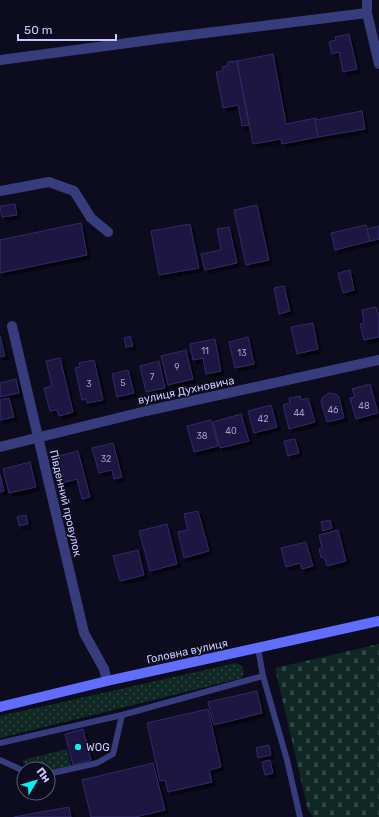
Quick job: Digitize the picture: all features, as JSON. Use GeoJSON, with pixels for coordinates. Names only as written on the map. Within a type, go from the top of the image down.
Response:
{"type":"FeatureCollection","features":[{"type":"Feature","properties":{"kind":"main road","name":"Головна вулиця"},"geometry":{"type":"LineString","coordinates":[[0,707],[107,681],[379,621]]}},
{"type":"Feature","properties":{"kind":"street"},"geometry":{"type":"LineString","coordinates":[[367,0],[367,13],[379,64]]}},
{"type":"Feature","properties":{"kind":"street"},"geometry":{"type":"LineString","coordinates":[[0,60],[367,13]]}},
{"type":"Feature","properties":{"kind":"street"},"geometry":{"type":"LineString","coordinates":[[0,191],[49,182],[74,191],[91,218],[108,232]]}},
{"type":"Feature","properties":{"kind":"street","name":"Південний провулок"},"geometry":{"type":"LineString","coordinates":[[12,326],[84,633],[104,669],[107,681]]}},
{"type":"Feature","properties":{"kind":"street","name":"вулиця Духновича"},"geometry":{"type":"LineString","coordinates":[[0,447],[146,410],[379,360]]}},
{"type":"Feature","properties":{"kind":"lane"},"geometry":{"type":"LineString","coordinates":[[258,648],[263,676],[287,760],[300,817]]}},
{"type":"Feature","properties":{"kind":"lane"},"geometry":{"type":"LineString","coordinates":[[0,743],[122,715],[263,676]]}},
{"type":"Feature","properties":{"kind":"lane"},"geometry":{"type":"LineString","coordinates":[[56,772],[97,764],[113,754],[122,715]]}},
{"type":"Feature","properties":{"kind":"lane"},"geometry":{"type":"LineString","coordinates":[[0,760],[16,767]]}},
{"type":"Feature","properties":{"kind":"green space"},"geometry":{"type":"Polygon","coordinates":[[[379,644],[379,817],[313,817],[308,810],[275,668],[379,644]]]}},
{"type":"Feature","properties":{"kind":"green space"},"geometry":{"type":"Polygon","coordinates":[[[236,663],[242,666],[244,672],[242,678],[0,738],[0,716],[236,663]]]}},
{"type":"Feature","properties":{"kind":"green space"},"geometry":{"type":"Polygon","coordinates":[[[67,749],[71,766],[56,769],[56,761],[23,760],[67,749]]]}},
{"type":"Feature","properties":{"kind":"building"},"geometry":{"type":"Polygon","coordinates":[[[349,34],[357,69],[343,72],[339,52],[332,54],[329,42],[336,40],[335,37],[349,34]]]}},
{"type":"Feature","properties":{"kind":"building"},"geometry":{"type":"Polygon","coordinates":[[[273,54],[286,124],[316,118],[318,137],[282,144],[281,139],[253,144],[237,61],[273,54]]]}},
{"type":"Feature","properties":{"kind":"building"},"geometry":{"type":"Polygon","coordinates":[[[237,61],[249,125],[242,126],[238,105],[223,108],[216,72],[223,71],[222,67],[227,66],[228,62],[237,61]]]}},
{"type":"Feature","properties":{"kind":"building"},"geometry":{"type":"Polygon","coordinates":[[[362,111],[365,129],[318,137],[315,120],[362,111]]]}},
{"type":"Feature","properties":{"kind":"building"},"geometry":{"type":"Polygon","coordinates":[[[15,204],[17,215],[2,217],[0,206],[15,204]]]}},
{"type":"Feature","properties":{"kind":"building"},"geometry":{"type":"Polygon","coordinates":[[[257,205],[269,260],[246,265],[234,210],[257,205]]]}},
{"type":"Feature","properties":{"kind":"building"},"geometry":{"type":"Polygon","coordinates":[[[81,223],[87,255],[0,273],[0,240],[81,223]]]}},
{"type":"Feature","properties":{"kind":"building"},"geometry":{"type":"Polygon","coordinates":[[[190,224],[199,268],[159,275],[151,231],[190,224]]]}},
{"type":"Feature","properties":{"kind":"building"},"geometry":{"type":"Polygon","coordinates":[[[366,225],[370,241],[335,250],[331,233],[366,225]]]}},
{"type":"Feature","properties":{"kind":"building"},"geometry":{"type":"Polygon","coordinates":[[[379,226],[379,239],[370,241],[367,229],[379,226]]]}},
{"type":"Feature","properties":{"kind":"building"},"geometry":{"type":"Polygon","coordinates":[[[229,227],[237,263],[205,270],[201,254],[221,250],[217,229],[229,227]]]}},
{"type":"Feature","properties":{"kind":"building"},"geometry":{"type":"Polygon","coordinates":[[[350,270],[354,290],[343,293],[338,273],[350,270]]]}},
{"type":"Feature","properties":{"kind":"building"},"geometry":{"type":"Polygon","coordinates":[[[284,286],[290,311],[279,314],[274,288],[284,286]]]}},
{"type":"Feature","properties":{"kind":"building"},"geometry":{"type":"Polygon","coordinates":[[[376,307],[379,313],[379,337],[364,340],[360,324],[364,323],[362,310],[376,307]]]}},
{"type":"Feature","properties":{"kind":"building"},"geometry":{"type":"Polygon","coordinates":[[[313,323],[318,349],[297,354],[291,327],[313,323]]]}},
{"type":"Feature","properties":{"kind":"building"},"geometry":{"type":"Polygon","coordinates":[[[0,336],[5,356],[0,357],[0,336]]]}},
{"type":"Feature","properties":{"kind":"building"},"geometry":{"type":"Polygon","coordinates":[[[130,336],[133,346],[126,347],[124,338],[130,336]]]}},
{"type":"Feature","properties":{"kind":"building"},"geometry":{"type":"Polygon","coordinates":[[[248,337],[254,364],[235,368],[229,342],[248,337]]]}},
{"type":"Feature","properties":{"kind":"building"},"geometry":{"type":"Polygon","coordinates":[[[215,339],[221,371],[206,374],[203,358],[193,360],[190,344],[215,339]]]}},
{"type":"Feature","properties":{"kind":"building"},"geometry":{"type":"Polygon","coordinates":[[[186,350],[193,379],[168,385],[161,356],[186,350]]]}},
{"type":"Feature","properties":{"kind":"building"},"geometry":{"type":"Polygon","coordinates":[[[60,358],[73,412],[59,416],[57,410],[50,411],[44,388],[52,386],[46,361],[60,358]]]}},
{"type":"Feature","properties":{"kind":"building"},"geometry":{"type":"Polygon","coordinates":[[[94,360],[103,400],[87,403],[86,399],[82,400],[75,368],[80,367],[79,363],[94,360]]]}},
{"type":"Feature","properties":{"kind":"building"},"geometry":{"type":"Polygon","coordinates":[[[159,361],[165,388],[146,392],[140,366],[159,361]]]}},
{"type":"Feature","properties":{"kind":"building"},"geometry":{"type":"Polygon","coordinates":[[[128,370],[134,393],[117,397],[112,374],[128,370]]]}},
{"type":"Feature","properties":{"kind":"building"},"geometry":{"type":"Polygon","coordinates":[[[16,379],[19,393],[0,397],[0,383],[16,379]]]}},
{"type":"Feature","properties":{"kind":"building"},"geometry":{"type":"Polygon","coordinates":[[[370,384],[378,413],[356,419],[350,398],[355,397],[352,389],[370,384]]]}},
{"type":"Feature","properties":{"kind":"building"},"geometry":{"type":"Polygon","coordinates":[[[328,393],[336,394],[339,397],[344,418],[327,422],[321,402],[322,398],[328,393]]]}},
{"type":"Feature","properties":{"kind":"building"},"geometry":{"type":"Polygon","coordinates":[[[300,396],[301,400],[308,398],[315,422],[289,429],[283,405],[290,403],[289,398],[300,396]]]}},
{"type":"Feature","properties":{"kind":"building"},"geometry":{"type":"Polygon","coordinates":[[[9,398],[14,417],[0,420],[0,400],[9,398]]]}},
{"type":"Feature","properties":{"kind":"building"},"geometry":{"type":"Polygon","coordinates":[[[271,405],[277,427],[254,433],[248,411],[271,405]]]}},
{"type":"Feature","properties":{"kind":"building"},"geometry":{"type":"Polygon","coordinates":[[[241,414],[249,441],[220,448],[213,422],[241,414]]]}},
{"type":"Feature","properties":{"kind":"building"},"geometry":{"type":"Polygon","coordinates":[[[211,420],[218,446],[194,452],[187,426],[211,420]]]}},
{"type":"Feature","properties":{"kind":"building"},"geometry":{"type":"Polygon","coordinates":[[[295,439],[299,453],[288,456],[284,441],[295,439]]]}},
{"type":"Feature","properties":{"kind":"building"},"geometry":{"type":"Polygon","coordinates":[[[113,443],[122,477],[114,479],[112,470],[99,473],[92,448],[113,443]]]}},
{"type":"Feature","properties":{"kind":"building"},"geometry":{"type":"Polygon","coordinates":[[[78,451],[90,497],[82,499],[77,479],[62,483],[55,457],[78,451]]]}},
{"type":"Feature","properties":{"kind":"building"},"geometry":{"type":"Polygon","coordinates":[[[30,462],[36,487],[9,493],[3,469],[30,462]]]}},
{"type":"Feature","properties":{"kind":"building"},"geometry":{"type":"Polygon","coordinates":[[[0,474],[4,491],[0,492],[0,474]]]}},
{"type":"Feature","properties":{"kind":"building"},"geometry":{"type":"Polygon","coordinates":[[[198,511],[209,551],[184,558],[178,532],[188,530],[184,514],[198,511]]]}},
{"type":"Feature","properties":{"kind":"building"},"geometry":{"type":"Polygon","coordinates":[[[26,515],[28,524],[19,526],[17,517],[26,515]]]}},
{"type":"Feature","properties":{"kind":"building"},"geometry":{"type":"Polygon","coordinates":[[[330,520],[332,528],[323,531],[321,522],[330,520]]]}},
{"type":"Feature","properties":{"kind":"building"},"geometry":{"type":"Polygon","coordinates":[[[167,524],[177,564],[150,571],[139,531],[167,524]]]}},
{"type":"Feature","properties":{"kind":"building"},"geometry":{"type":"Polygon","coordinates":[[[338,530],[346,561],[327,566],[324,557],[321,558],[319,549],[322,548],[319,535],[338,530]]]}},
{"type":"Feature","properties":{"kind":"building"},"geometry":{"type":"Polygon","coordinates":[[[306,542],[313,566],[302,569],[300,563],[286,567],[281,548],[306,542]]]}},
{"type":"Feature","properties":{"kind":"building"},"geometry":{"type":"Polygon","coordinates":[[[138,550],[144,575],[120,581],[113,556],[138,550]]]}},
{"type":"Feature","properties":{"kind":"building"},"geometry":{"type":"Polygon","coordinates":[[[257,691],[262,713],[214,725],[208,702],[257,691]]]}},
{"type":"Feature","properties":{"kind":"building"},"geometry":{"type":"Polygon","coordinates":[[[208,709],[221,767],[209,770],[212,782],[168,792],[165,780],[160,781],[147,723],[208,709]]]}},
{"type":"Feature","properties":{"kind":"building","name":"WOG"},"geometry":{"type":"Polygon","coordinates":[[[83,729],[91,760],[73,765],[65,734],[83,729]]]}},
{"type":"Feature","properties":{"kind":"building"},"geometry":{"type":"Polygon","coordinates":[[[269,745],[271,755],[258,758],[256,748],[269,745]]]}},
{"type":"Feature","properties":{"kind":"building"},"geometry":{"type":"Polygon","coordinates":[[[270,760],[273,773],[265,775],[262,762],[270,760]]]}},
{"type":"Feature","properties":{"kind":"building"},"geometry":{"type":"Polygon","coordinates":[[[153,763],[165,810],[135,817],[91,817],[82,780],[153,763]]]}},
{"type":"Feature","properties":{"kind":"building"},"geometry":{"type":"Polygon","coordinates":[[[69,807],[71,817],[14,817],[69,807]]]}},
{"type":"Feature","properties":{"kind":"place","name":"WOG"},"geometry":{"type":"Point","coordinates":[78,747]}}]}
